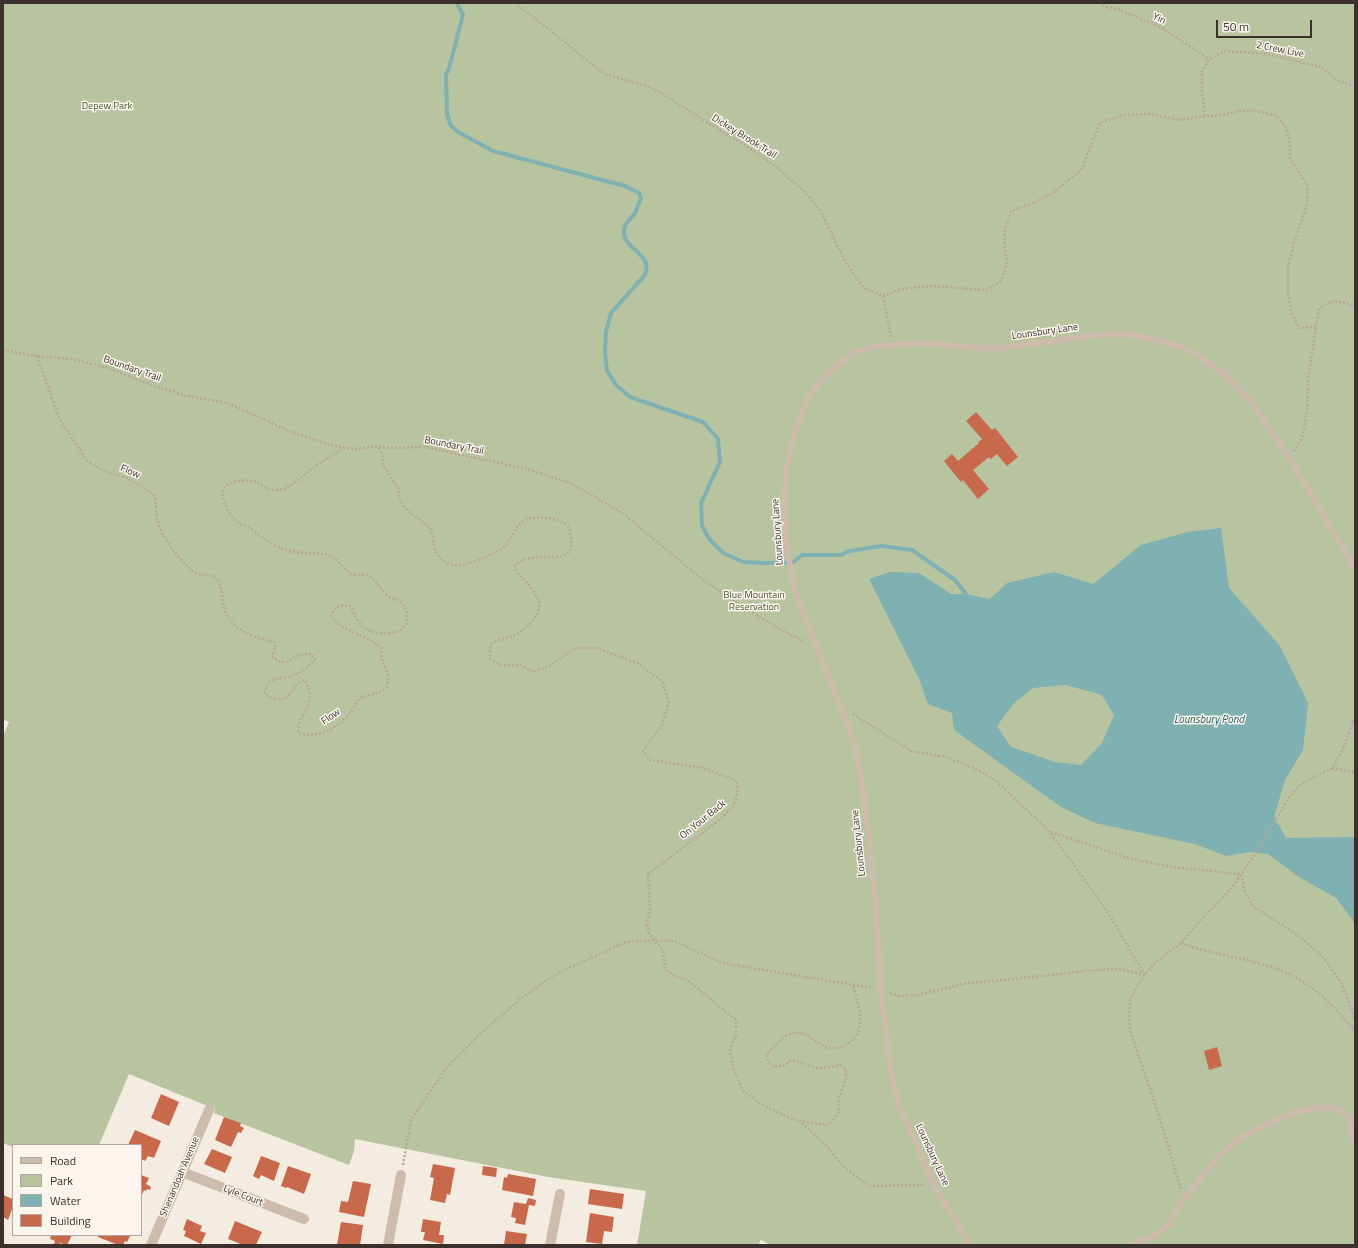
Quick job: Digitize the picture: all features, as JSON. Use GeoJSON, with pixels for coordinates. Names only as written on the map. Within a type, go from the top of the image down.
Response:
{"type":"FeatureCollection","features":[{"type":"Feature","properties":{"kind":"street","name":"Shenandoah Avenue"},"geometry":{"type":"LineString","coordinates":[[151,1245],[209,1110]]}},
{"type":"Feature","properties":{"kind":"street","name":"Lyle Court"},"geometry":{"type":"LineString","coordinates":[[182,1172],[304,1219]]}},
{"type":"Feature","properties":{"kind":"street"},"geometry":{"type":"LineString","coordinates":[[388,1245],[401,1175]]}},
{"type":"Feature","properties":{"kind":"street"},"geometry":{"type":"LineString","coordinates":[[550,1245],[560,1194]]}},
{"type":"Feature","properties":{"kind":"lane","name":"Lounsbury Lane"},"geometry":{"type":"LineString","coordinates":[[970,1245],[934,1185],[899,1105],[892,1079],[881,990],[875,896],[864,795],[854,742],[795,591],[791,572],[784,503],[787,466],[796,428],[810,394],[832,369],[853,353],[874,346],[926,343],[977,348],[1000,348],[1106,334],[1135,334],[1179,346],[1198,355],[1225,375],[1250,400],[1290,459],[1355,568]]}},
{"type":"Feature","properties":{"kind":"lane"},"geometry":{"type":"LineString","coordinates":[[1132,1245],[1156,1234],[1169,1224],[1185,1197],[1219,1156],[1233,1143],[1257,1128],[1294,1113],[1317,1108],[1335,1108],[1348,1116],[1354,1143]]}},
{"type":"Feature","properties":{"kind":"path","name":"Dickey Brook Trail"},"geometry":{"type":"LineString","coordinates":[[514,3],[605,74],[647,86],[665,95],[774,165],[805,192],[820,210],[846,263],[864,288],[883,296]]}},
{"type":"Feature","properties":{"kind":"path","name":"Yin"},"geometry":{"type":"LineString","coordinates":[[1099,3],[1107,7],[1118,9],[1162,28],[1209,59]]}},
{"type":"Feature","properties":{"kind":"path","name":"2 Crew Live"},"geometry":{"type":"LineString","coordinates":[[1209,59],[1225,51],[1266,54],[1321,67],[1339,81],[1355,86]]}},
{"type":"Feature","properties":{"kind":"path"},"geometry":{"type":"LineString","coordinates":[[1205,116],[1202,91],[1202,72],[1209,59]]}},
{"type":"Feature","properties":{"kind":"path"},"geometry":{"type":"LineString","coordinates":[[893,344],[883,296],[902,289],[931,286],[986,290],[1001,281],[1007,265],[1005,231],[1012,211],[1036,202],[1051,194],[1081,170],[1100,123],[1124,115],[1151,114],[1178,120],[1222,115],[1239,110],[1252,110],[1277,116],[1285,126],[1290,141],[1290,158],[1307,185],[1307,204],[1288,267],[1288,293],[1292,312],[1299,328],[1316,327]]}},
{"type":"Feature","properties":{"kind":"path"},"geometry":{"type":"LineString","coordinates":[[1290,459],[1303,435],[1307,411],[1308,378],[1319,309],[1325,303],[1336,301],[1355,306]]}},
{"type":"Feature","properties":{"kind":"path","name":"Boundary Trail"},"geometry":{"type":"LineString","coordinates":[[3,350],[37,356],[71,359],[104,367],[157,387],[187,396],[227,403],[291,432],[331,445],[352,449],[425,447],[438,449],[485,461],[527,469],[570,484],[624,514],[698,576],[722,593],[784,631],[816,646]]}},
{"type":"Feature","properties":{"kind":"path","name":"Flow"},"geometry":{"type":"LineString","coordinates":[[37,356],[59,418],[87,461],[106,472],[127,478],[155,496],[158,524],[168,543],[187,566],[195,573],[213,576],[218,581],[228,618],[241,631],[261,639],[274,642],[276,647],[273,652],[273,658],[277,660],[283,662],[290,661],[301,654],[311,654],[314,659],[310,666],[291,676],[272,680],[267,683],[265,688],[265,694],[268,697],[282,699],[289,696],[298,682],[305,680],[308,684],[310,699],[298,726],[298,732],[302,735],[317,734],[332,728],[350,714],[361,698],[386,687],[388,679],[387,670],[382,661],[381,648],[374,642],[332,620],[331,615],[334,609],[339,606],[350,606],[364,628],[380,635],[390,634],[404,628],[407,625],[408,620],[406,613],[399,600],[386,594],[370,577],[364,575],[356,576],[352,574],[336,559],[328,554],[288,551],[269,544],[250,528],[234,520],[225,503],[224,490],[225,486],[232,482],[249,480],[256,482],[268,490],[281,490],[289,487],[317,465],[344,448]]}},
{"type":"Feature","properties":{"kind":"path","name":"On Your Back"},"geometry":{"type":"LineString","coordinates":[[379,448],[382,454],[383,465],[398,488],[398,496],[400,501],[408,511],[431,528],[434,548],[438,556],[444,562],[452,565],[466,565],[504,547],[525,520],[546,518],[562,522],[570,527],[572,542],[570,551],[565,556],[558,558],[533,557],[519,562],[515,566],[516,570],[531,588],[540,604],[539,612],[533,622],[526,629],[493,643],[490,648],[490,659],[501,665],[520,665],[534,672],[551,665],[575,648],[597,648],[638,663],[662,681],[669,702],[662,726],[643,751],[650,760],[702,768],[737,781],[737,794],[734,806],[718,821],[648,874],[650,908],[647,924],[649,933],[661,948],[664,955],[664,965],[667,971],[675,976],[687,980],[736,1020],[736,1035],[730,1050],[734,1070],[742,1090],[761,1104],[799,1121],[825,1144],[846,1169],[870,1186],[934,1185]]}},
{"type":"Feature","properties":{"kind":"path"},"geometry":{"type":"LineString","coordinates":[[842,709],[856,715],[911,751],[946,757],[978,770],[995,780],[1050,832],[1109,914],[1145,974]]}},
{"type":"Feature","properties":{"kind":"path"},"geometry":{"type":"LineString","coordinates":[[1185,1197],[1153,1096],[1130,1031],[1130,1001],[1145,974],[1156,962],[1181,943],[1204,916],[1221,900],[1253,857],[1290,796],[1300,786],[1332,768],[1342,752],[1355,717]]}},
{"type":"Feature","properties":{"kind":"path"},"geometry":{"type":"LineString","coordinates":[[1332,768],[1355,772]]}},
{"type":"Feature","properties":{"kind":"path"},"geometry":{"type":"LineString","coordinates":[[1050,832],[1128,858],[1172,867],[1241,874]]}},
{"type":"Feature","properties":{"kind":"path"},"geometry":{"type":"LineString","coordinates":[[1241,874],[1245,893],[1254,907],[1299,936],[1324,958],[1342,984],[1355,1020]]}},
{"type":"Feature","properties":{"kind":"path"},"geometry":{"type":"LineString","coordinates":[[401,1175],[411,1120],[447,1067],[481,1033],[523,997],[554,975],[626,942],[655,940],[674,941],[722,963],[881,990],[900,996],[918,995],[967,983],[1095,970],[1117,969],[1145,974]]}},
{"type":"Feature","properties":{"kind":"path"},"geometry":{"type":"LineString","coordinates":[[1181,943],[1284,972],[1303,982],[1320,995],[1338,1012],[1355,1032]]}},
{"type":"Feature","properties":{"kind":"path"},"geometry":{"type":"LineString","coordinates":[[799,1121],[826,1125],[832,1122],[839,1112],[839,1096],[844,1088],[846,1078],[845,1068],[840,1065],[820,1068],[807,1066],[798,1061],[791,1060],[785,1065],[774,1067],[768,1062],[767,1055],[771,1049],[791,1033],[799,1032],[828,1048],[840,1048],[850,1042],[857,1035],[860,1028],[860,1015],[853,985]]}},
{"type":"Feature","properties":{"kind":"green space","name":"Blue Mountain Reservation"},"geometry":{"type":"Polygon","coordinates":[[[3,3],[1355,3],[1355,1245],[771,1245],[761,1240],[758,1245],[637,1245],[646,1191],[548,1177],[355,1139],[354,1151],[349,1165],[214,1113],[215,1109],[129,1074],[99,1144],[12,1144],[12,1147],[3,1143],[3,736],[9,722],[3,719],[3,3]]]}},
{"type":"Feature","properties":{"kind":"water","name":"Lounsbury Pond"},"geometry":{"type":"Polygon","coordinates":[[[1221,528],[1229,588],[1280,646],[1308,703],[1303,750],[1285,780],[1274,817],[1286,838],[1355,837],[1355,926],[1352,919],[1336,898],[1299,877],[1268,854],[1250,852],[1226,856],[1195,844],[1095,823],[1061,807],[954,730],[952,713],[928,704],[919,679],[869,579],[890,572],[919,573],[951,594],[966,594],[990,599],[1007,583],[1054,572],[1093,584],[1141,545],[1188,532],[1221,528]],[[1066,685],[1033,688],[1014,703],[997,726],[1011,747],[1055,762],[1081,765],[1102,743],[1114,715],[1102,695],[1066,685]]]}},
{"type":"Feature","properties":{"kind":"building"},"geometry":{"type":"Polygon","coordinates":[[[976,412],[992,430],[995,428],[1018,457],[1007,466],[997,454],[991,459],[989,457],[973,470],[989,489],[978,499],[963,480],[961,482],[944,461],[952,454],[958,461],[982,439],[966,421],[976,412]]]}},
{"type":"Feature","properties":{"kind":"building"},"geometry":{"type":"Polygon","coordinates":[[[1217,1047],[1222,1066],[1209,1070],[1204,1051],[1217,1047]]]}},
{"type":"Feature","properties":{"kind":"building"},"geometry":{"type":"Polygon","coordinates":[[[161,1094],[179,1102],[169,1126],[151,1118],[161,1094]]]}},
{"type":"Feature","properties":{"kind":"building"},"geometry":{"type":"Polygon","coordinates":[[[224,1117],[241,1123],[240,1126],[244,1128],[241,1133],[238,1132],[231,1147],[215,1140],[224,1117]]]}},
{"type":"Feature","properties":{"kind":"building"},"geometry":{"type":"Polygon","coordinates":[[[135,1130],[161,1141],[154,1158],[148,1156],[145,1161],[142,1160],[142,1144],[128,1144],[135,1130]]]}},
{"type":"Feature","properties":{"kind":"building"},"geometry":{"type":"Polygon","coordinates":[[[212,1149],[232,1157],[225,1173],[204,1164],[212,1149]]]}},
{"type":"Feature","properties":{"kind":"building"},"geometry":{"type":"Polygon","coordinates":[[[261,1156],[280,1163],[274,1181],[261,1175],[259,1179],[253,1176],[261,1156]]]}},
{"type":"Feature","properties":{"kind":"building"},"geometry":{"type":"Polygon","coordinates":[[[433,1164],[455,1168],[450,1195],[447,1194],[445,1203],[430,1200],[434,1178],[430,1177],[433,1164]]]}},
{"type":"Feature","properties":{"kind":"building"},"geometry":{"type":"Polygon","coordinates":[[[288,1166],[311,1174],[304,1194],[281,1186],[288,1166]]]}},
{"type":"Feature","properties":{"kind":"building"},"geometry":{"type":"Polygon","coordinates":[[[483,1166],[497,1168],[496,1177],[482,1175],[483,1166]]]}},
{"type":"Feature","properties":{"kind":"building"},"geometry":{"type":"Polygon","coordinates":[[[508,1174],[536,1179],[533,1196],[502,1190],[504,1177],[507,1178],[508,1174]]]}},
{"type":"Feature","properties":{"kind":"building"},"geometry":{"type":"Polygon","coordinates":[[[142,1175],[149,1178],[146,1184],[151,1187],[150,1190],[144,1190],[142,1195],[142,1175]]]}},
{"type":"Feature","properties":{"kind":"building"},"geometry":{"type":"Polygon","coordinates":[[[353,1181],[371,1184],[364,1217],[339,1212],[341,1201],[348,1202],[353,1181]]]}},
{"type":"Feature","properties":{"kind":"building"},"geometry":{"type":"Polygon","coordinates":[[[590,1189],[624,1194],[622,1209],[588,1204],[590,1189]]]}},
{"type":"Feature","properties":{"kind":"building"},"geometry":{"type":"Polygon","coordinates":[[[3,1195],[12,1199],[12,1210],[8,1220],[3,1217],[3,1195]]]}},
{"type":"Feature","properties":{"kind":"building"},"geometry":{"type":"Polygon","coordinates":[[[528,1198],[536,1200],[535,1206],[529,1205],[525,1225],[515,1223],[516,1218],[511,1217],[514,1202],[526,1204],[528,1198]]]}},
{"type":"Feature","properties":{"kind":"building"},"geometry":{"type":"Polygon","coordinates":[[[590,1213],[614,1217],[612,1232],[604,1231],[602,1244],[586,1242],[590,1213]]]}},
{"type":"Feature","properties":{"kind":"building"},"geometry":{"type":"Polygon","coordinates":[[[187,1219],[202,1226],[200,1231],[206,1233],[201,1244],[184,1236],[186,1231],[183,1230],[187,1219]]]}},
{"type":"Feature","properties":{"kind":"building"},"geometry":{"type":"Polygon","coordinates":[[[423,1219],[441,1222],[439,1235],[444,1235],[443,1244],[423,1240],[425,1232],[421,1232],[423,1219]]]}},
{"type":"Feature","properties":{"kind":"building"},"geometry":{"type":"Polygon","coordinates":[[[235,1221],[262,1232],[256,1245],[243,1245],[228,1239],[235,1221]]]}},
{"type":"Feature","properties":{"kind":"building"},"geometry":{"type":"Polygon","coordinates":[[[341,1222],[363,1225],[360,1245],[337,1245],[341,1222]]]}},
{"type":"Feature","properties":{"kind":"building"},"geometry":{"type":"Polygon","coordinates":[[[506,1231],[527,1234],[525,1245],[504,1245],[506,1231]]]}},
{"type":"Feature","properties":{"kind":"building"},"geometry":{"type":"Polygon","coordinates":[[[51,1236],[72,1236],[67,1245],[60,1243],[59,1245],[54,1244],[55,1241],[50,1239],[51,1236]]]}},
{"type":"Feature","properties":{"kind":"building"},"geometry":{"type":"Polygon","coordinates":[[[130,1236],[127,1242],[125,1241],[123,1245],[118,1245],[98,1237],[130,1236]]]}},
{"type":"Feature","properties":{"kind":"waterway"},"geometry":{"type":"LineString","coordinates":[[457,3],[463,15],[446,75],[447,114],[451,126],[458,132],[493,151],[625,186],[639,193],[641,198],[635,213],[626,223],[624,231],[625,238],[628,243],[643,258],[647,269],[644,276],[611,313],[606,332],[605,352],[607,371],[617,386],[630,397],[703,422],[718,439],[720,462],[701,503],[702,526],[710,540],[723,553],[743,562],[792,563],[802,555],[841,555],[849,551],[882,546],[912,550],[955,580],[966,594]]}},
{"type":"Feature","properties":{"kind":"park label","name":"Depew Park"},"geometry":{"type":"Point","coordinates":[107,107]}}]}
